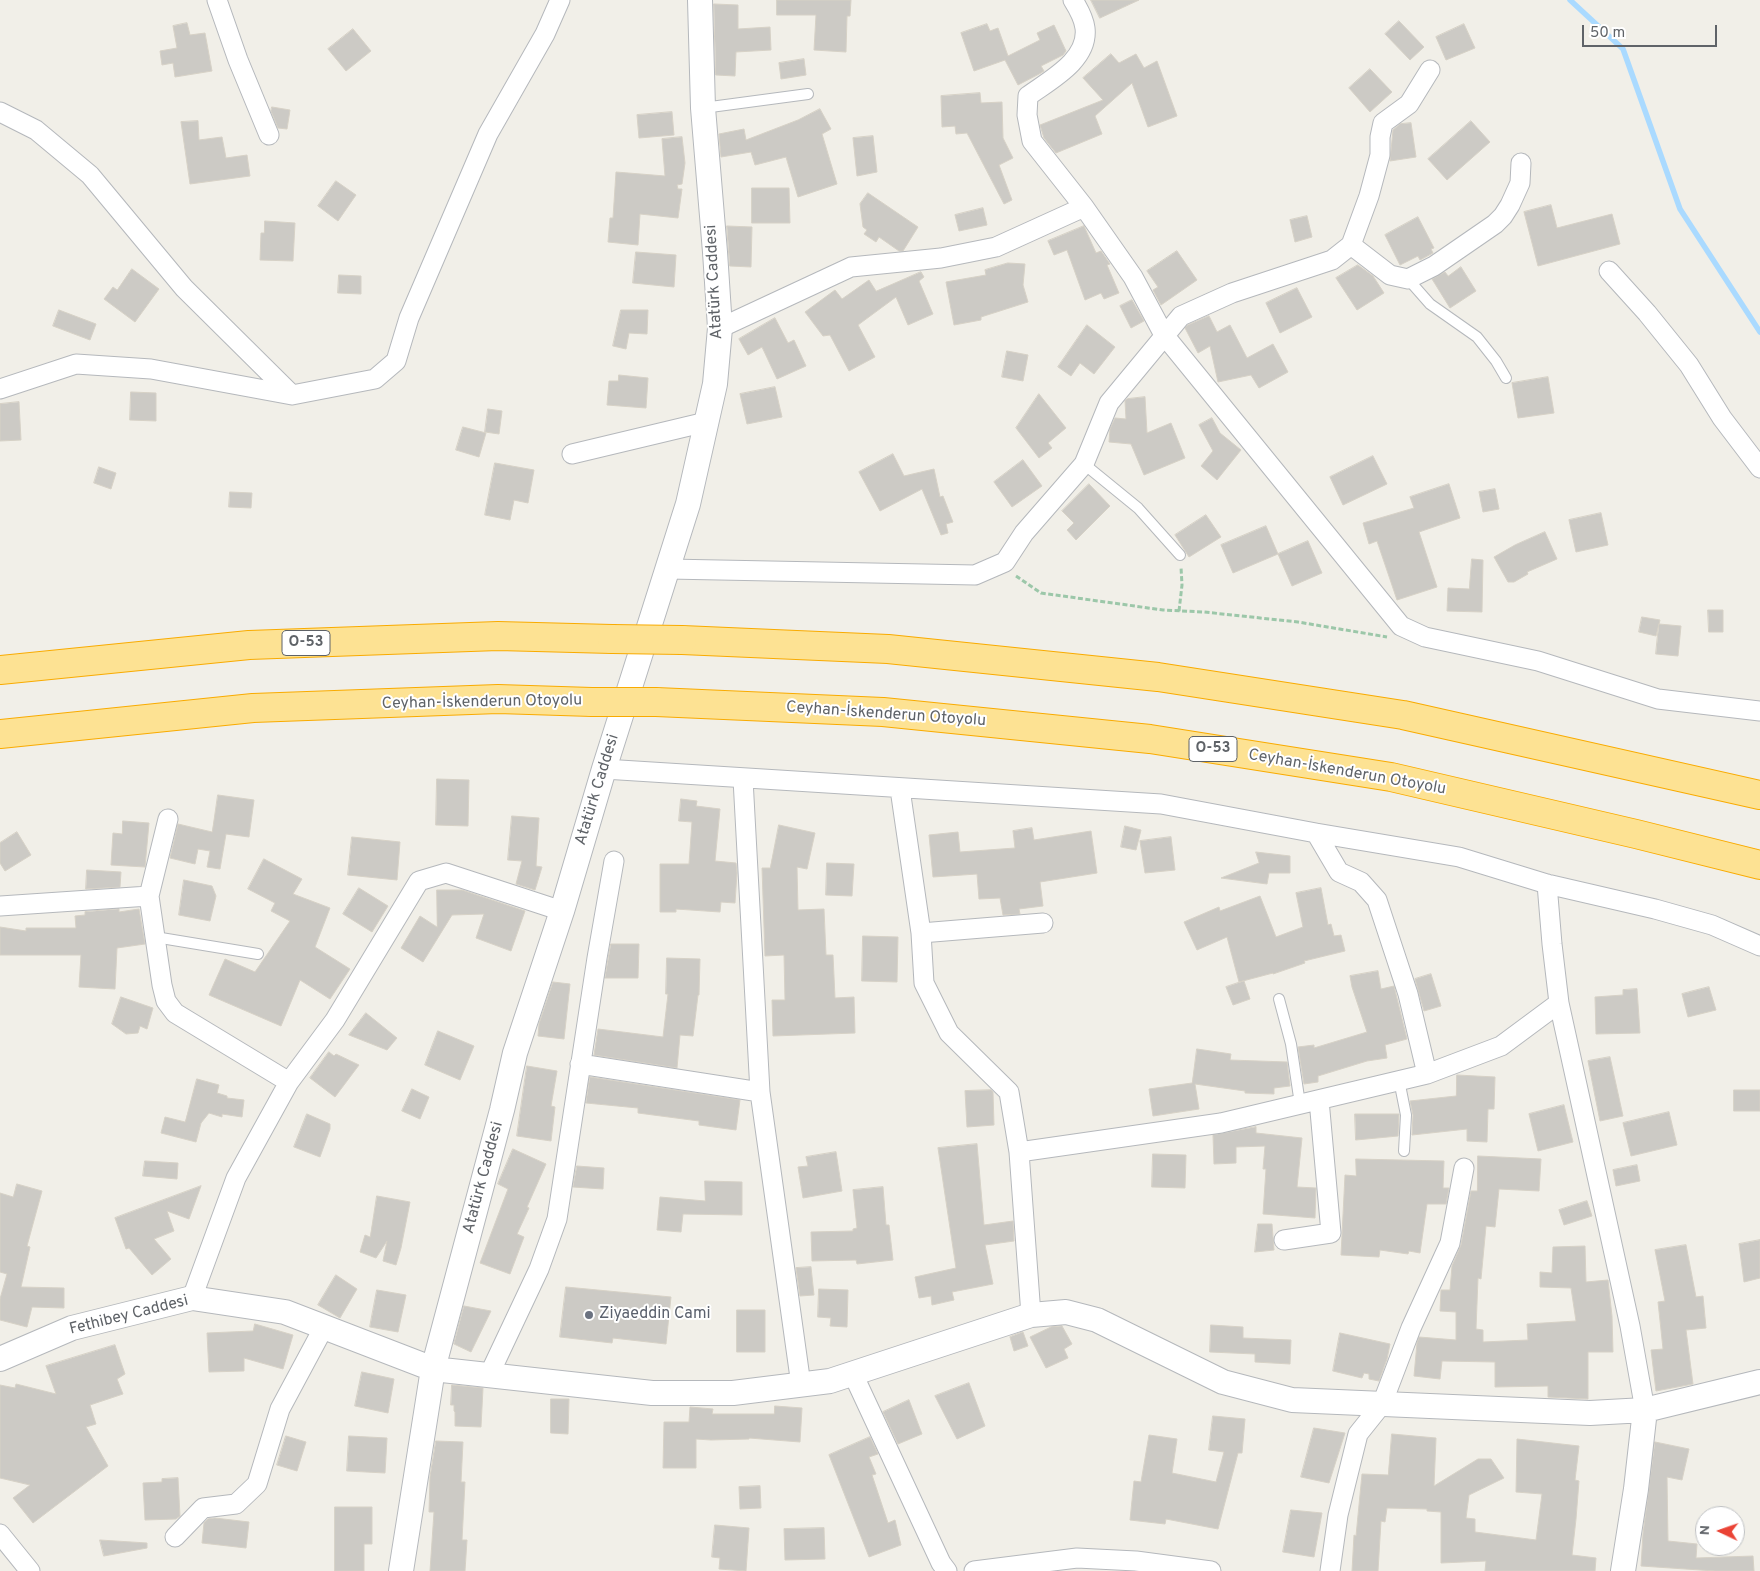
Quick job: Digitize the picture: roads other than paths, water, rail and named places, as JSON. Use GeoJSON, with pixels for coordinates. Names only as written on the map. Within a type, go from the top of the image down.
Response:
{"type":"FeatureCollection","features":[{"type":"Feature","properties":{"kind":"highway","name":"O-53"},"geometry":{"type":"LineString","coordinates":[[0,670],[249,645],[498,636],[612,640],[682,640],[888,649],[1158,676],[1403,715],[1760,795]]}},
{"type":"Feature","properties":{"kind":"highway","name":"Ceyhan-İskenderun Otoyolu"},"geometry":{"type":"LineString","coordinates":[[0,734],[253,708],[498,700],[656,702],[883,712],[1150,739],[1391,778],[1636,834],[1760,865]]}},
{"type":"Feature","properties":{"kind":"street"},"geometry":{"type":"LineString","coordinates":[[217,0],[238,60],[268,135]]}},
{"type":"Feature","properties":{"kind":"street"},"geometry":{"type":"LineString","coordinates":[[0,389],[76,364],[151,369],[292,395],[375,379],[396,361],[409,318],[488,134],[545,34],[560,0]]}},
{"type":"Feature","properties":{"kind":"street","name":"Atatürk Caddesi"},"geometry":{"type":"LineString","coordinates":[[401,1571],[433,1368],[502,1110],[515,1053],[562,911],[604,769],[688,504],[714,384],[720,328],[703,108],[700,0]]}},
{"type":"Feature","properties":{"kind":"street"},"geometry":{"type":"LineString","coordinates":[[1073,0],[1085,28],[1084,46],[1072,63],[1028,96],[1027,115],[1032,141],[1084,208],[1133,277],[1164,335],[1401,626],[1426,637],[1538,661],[1658,699],[1760,711]]}},
{"type":"Feature","properties":{"kind":"street"},"geometry":{"type":"LineString","coordinates":[[668,569],[975,575],[1005,562],[1024,534],[1084,464],[1108,403],[1181,316],[1232,293],[1332,260],[1351,245],[1369,196],[1380,155],[1380,129],[1383,123],[1409,104],[1430,70]]}},
{"type":"Feature","properties":{"kind":"street"},"geometry":{"type":"LineString","coordinates":[[0,112],[36,130],[90,175],[184,288],[292,395]]}},
{"type":"Feature","properties":{"kind":"street"},"geometry":{"type":"LineString","coordinates":[[1351,245],[1390,275],[1408,279],[1434,266],[1504,216],[1520,183],[1521,164]]}},
{"type":"Feature","properties":{"kind":"street"},"geometry":{"type":"LineString","coordinates":[[720,328],[851,267],[941,258],[996,247],[1084,208]]}},
{"type":"Feature","properties":{"kind":"street"},"geometry":{"type":"LineString","coordinates":[[1609,271],[1647,313],[1689,365],[1722,418],[1760,468]]}},
{"type":"Feature","properties":{"kind":"street"},"geometry":{"type":"LineString","coordinates":[[572,454],[706,422]]}},
{"type":"Feature","properties":{"kind":"street"},"geometry":{"type":"LineString","coordinates":[[604,769],[1161,804],[1459,857],[1547,884],[1655,909],[1712,925],[1760,946]]}},
{"type":"Feature","properties":{"kind":"street"},"geometry":{"type":"LineString","coordinates":[[743,779],[760,1092],[801,1385]]}},
{"type":"Feature","properties":{"kind":"street"},"geometry":{"type":"LineString","coordinates":[[900,789],[922,933],[924,982],[949,1033],[1009,1092],[1019,1152],[1031,1315]]}},
{"type":"Feature","properties":{"kind":"street"},"geometry":{"type":"LineString","coordinates":[[168,819],[149,896],[166,1001],[175,1013],[289,1082]]}},
{"type":"Feature","properties":{"kind":"street"},"geometry":{"type":"LineString","coordinates":[[1316,833],[1339,872],[1361,882],[1376,900],[1408,994],[1427,1074]]}},
{"type":"Feature","properties":{"kind":"street"},"geometry":{"type":"LineString","coordinates":[[489,1375],[540,1269],[556,1219],[614,861]]}},
{"type":"Feature","properties":{"kind":"street"},"geometry":{"type":"LineString","coordinates":[[192,1298],[236,1178],[289,1082],[335,1020],[418,881],[446,873],[562,911]]}},
{"type":"Feature","properties":{"kind":"street"},"geometry":{"type":"LineString","coordinates":[[1547,884],[1559,1002],[1630,1326],[1645,1410],[1636,1489],[1623,1571]]}},
{"type":"Feature","properties":{"kind":"street"},"geometry":{"type":"LineString","coordinates":[[0,906],[149,896]]}},
{"type":"Feature","properties":{"kind":"street"},"geometry":{"type":"LineString","coordinates":[[922,933],[1043,923]]}},
{"type":"Feature","properties":{"kind":"street"},"geometry":{"type":"LineString","coordinates":[[1019,1152],[1220,1123],[1427,1074],[1501,1046],[1559,1002]]}},
{"type":"Feature","properties":{"kind":"street"},"geometry":{"type":"LineString","coordinates":[[580,1064],[760,1092]]}},
{"type":"Feature","properties":{"kind":"street"},"geometry":{"type":"LineString","coordinates":[[1284,1240],[1330,1233],[1318,1100]]}},
{"type":"Feature","properties":{"kind":"street"},"geometry":{"type":"LineString","coordinates":[[1330,1571],[1338,1515],[1358,1434],[1382,1404],[1411,1328],[1450,1243],[1464,1168]]}},
{"type":"Feature","properties":{"kind":"street","name":"Fethibey Caddesi"},"geometry":{"type":"LineString","coordinates":[[0,1359],[72,1328],[192,1298],[285,1312],[433,1368],[652,1393],[733,1394],[830,1381],[1031,1315],[1066,1312],[1098,1320],[1214,1378],[1232,1385],[1292,1400],[1590,1414],[1645,1410],[1760,1382]]}},
{"type":"Feature","properties":{"kind":"street"},"geometry":{"type":"LineString","coordinates":[[175,1537],[203,1508],[236,1504],[257,1484],[280,1409],[324,1327]]}},
{"type":"Feature","properties":{"kind":"street"},"geometry":{"type":"LineString","coordinates":[[853,1374],[941,1563],[947,1571]]}},
{"type":"Feature","properties":{"kind":"street"},"geometry":{"type":"LineString","coordinates":[[0,1534],[30,1571]]}},
{"type":"Feature","properties":{"kind":"street"},"geometry":{"type":"LineString","coordinates":[[974,1571],[1077,1558],[1136,1561],[1211,1571]]}},
{"type":"Feature","properties":{"kind":"lane"},"geometry":{"type":"LineString","coordinates":[[703,108],[808,94]]}},
{"type":"Feature","properties":{"kind":"lane"},"geometry":{"type":"LineString","coordinates":[[1408,279],[1430,304],[1477,337],[1496,361],[1506,378]]}},
{"type":"Feature","properties":{"kind":"lane"},"geometry":{"type":"LineString","coordinates":[[1084,464],[1138,508],[1180,555]]}},
{"type":"Feature","properties":{"kind":"lane"},"geometry":{"type":"LineString","coordinates":[[155,937],[258,954]]}},
{"type":"Feature","properties":{"kind":"lane"},"geometry":{"type":"LineString","coordinates":[[1279,999],[1291,1044],[1300,1104]]}},
{"type":"Feature","properties":{"kind":"lane"},"geometry":{"type":"LineString","coordinates":[[1399,1080],[1406,1115],[1404,1150]]}},
{"type":"Feature","properties":{"kind":"waterway"},"geometry":{"type":"LineString","coordinates":[[1570,0],[1623,49],[1680,209],[1760,332]]}},
{"type":"Feature","properties":{"kind":"place","name":"Ziyaeddin Cami"},"geometry":{"type":"Point","coordinates":[589,1315]}}]}
